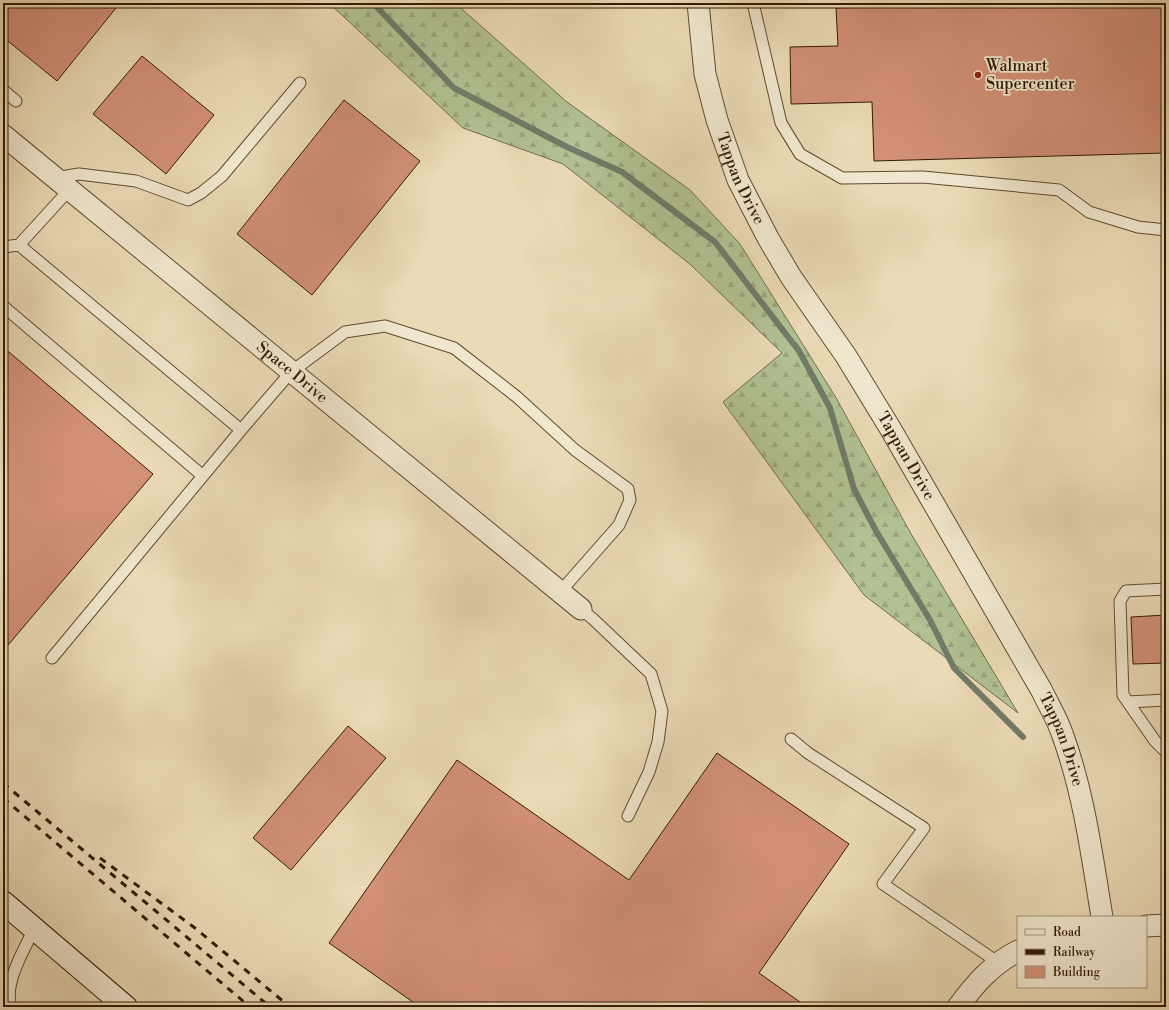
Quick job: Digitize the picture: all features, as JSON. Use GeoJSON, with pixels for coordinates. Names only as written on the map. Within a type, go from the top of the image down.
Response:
{"type":"FeatureCollection","features":[{"type":"Feature","properties":{"kind":"street","name":"Tappan Drive"},"geometry":{"type":"LineString","coordinates":[[698,3],[705,74],[717,120],[738,180],[772,245],[791,276],[846,356],[894,435],[1042,691],[1063,735],[1076,778],[1087,824],[1102,916]]}},
{"type":"Feature","properties":{"kind":"street","name":"Space Drive"},"geometry":{"type":"LineString","coordinates":[[3,135],[581,609]]}},
{"type":"Feature","properties":{"kind":"street"},"geometry":{"type":"LineString","coordinates":[[3,902],[126,1007]]}},
{"type":"Feature","properties":{"kind":"street"},"geometry":{"type":"LineString","coordinates":[[1147,926],[1166,926]]}},
{"type":"Feature","properties":{"kind":"street"},"geometry":{"type":"LineString","coordinates":[[958,1007],[972,987],[985,974],[1017,952]]}},
{"type":"Feature","properties":{"kind":"lane"},"geometry":{"type":"LineString","coordinates":[[753,3],[781,123],[800,154],[842,178],[923,177],[1059,190],[1089,212],[1138,227],[1166,230]]}},
{"type":"Feature","properties":{"kind":"lane"},"geometry":{"type":"LineString","coordinates":[[19,245],[62,184],[79,174],[136,181],[188,200],[201,193],[222,176],[300,82]]}},
{"type":"Feature","properties":{"kind":"lane"},"geometry":{"type":"LineString","coordinates":[[3,90],[16,101]]}},
{"type":"Feature","properties":{"kind":"lane"},"geometry":{"type":"LineString","coordinates":[[3,247],[19,245],[241,430]]}},
{"type":"Feature","properties":{"kind":"lane"},"geometry":{"type":"LineString","coordinates":[[3,306],[203,476]]}},
{"type":"Feature","properties":{"kind":"lane"},"geometry":{"type":"LineString","coordinates":[[52,658],[291,372],[344,332],[386,326],[454,348],[518,397],[576,450],[628,489],[630,500],[619,524],[560,592]]}},
{"type":"Feature","properties":{"kind":"lane"},"geometry":{"type":"LineString","coordinates":[[1166,589],[1126,591],[1120,601],[1123,695],[1155,741],[1166,752]]}},
{"type":"Feature","properties":{"kind":"lane"},"geometry":{"type":"LineString","coordinates":[[581,609],[652,674],[662,711],[658,742],[649,772],[628,816]]}},
{"type":"Feature","properties":{"kind":"lane"},"geometry":{"type":"LineString","coordinates":[[1128,702],[1166,700]]}},
{"type":"Feature","properties":{"kind":"lane"},"geometry":{"type":"LineString","coordinates":[[791,739],[808,753],[924,828],[883,884],[999,963]]}},
{"type":"Feature","properties":{"kind":"lane"},"geometry":{"type":"LineString","coordinates":[[11,1007],[9,1001],[12,976],[34,929]]}},
{"type":"Feature","properties":{"kind":"green space"},"geometry":{"type":"Polygon","coordinates":[[[329,3],[455,3],[567,102],[690,190],[740,244],[835,396],[910,532],[1018,713],[864,595],[723,402],[782,353],[691,265],[563,164],[463,128],[329,3]]]}},
{"type":"Feature","properties":{"kind":"building"},"geometry":{"type":"Polygon","coordinates":[[[3,3],[120,3],[57,81],[3,37],[3,3]]]}},
{"type":"Feature","properties":{"kind":"building","name":"Walmart Supercenter"},"geometry":{"type":"Polygon","coordinates":[[[870,3],[1166,3],[1166,153],[874,161],[872,102],[791,104],[790,47],[838,46],[836,8],[870,7],[870,3]]]}},
{"type":"Feature","properties":{"kind":"building"},"geometry":{"type":"Polygon","coordinates":[[[142,56],[214,115],[166,174],[93,114],[142,56]]]}},
{"type":"Feature","properties":{"kind":"building"},"geometry":{"type":"Polygon","coordinates":[[[344,100],[420,161],[312,295],[237,234],[344,100]]]}},
{"type":"Feature","properties":{"kind":"building"},"geometry":{"type":"Polygon","coordinates":[[[3,347],[153,474],[3,651],[3,347]]]}},
{"type":"Feature","properties":{"kind":"building"},"geometry":{"type":"Polygon","coordinates":[[[1166,615],[1166,663],[1133,664],[1131,617],[1166,615]]]}},
{"type":"Feature","properties":{"kind":"building"},"geometry":{"type":"Polygon","coordinates":[[[348,726],[386,758],[291,870],[253,838],[348,726]]]}},
{"type":"Feature","properties":{"kind":"building"},"geometry":{"type":"Polygon","coordinates":[[[717,753],[849,844],[759,973],[807,1007],[420,1007],[329,943],[457,760],[629,880],[717,753]]]}},
{"type":"Feature","properties":{"kind":"waterway"},"geometry":{"type":"LineString","coordinates":[[373,3],[454,88],[567,147],[622,172],[715,242],[799,351],[830,408],[854,489],[876,531],[930,620],[954,668],[1023,737]]}},
{"type":"Feature","properties":{"kind":"railway"},"geometry":{"type":"LineString","coordinates":[[3,783],[270,1007]]}},
{"type":"Feature","properties":{"kind":"railway"},"geometry":{"type":"LineString","coordinates":[[3,798],[250,1007]]}},
{"type":"Feature","properties":{"kind":"railway"},"geometry":{"type":"LineString","coordinates":[[100,858],[195,928],[290,1007]]}},
{"type":"Feature","properties":{"kind":"place","name":"Walmart Supercenter"},"geometry":{"type":"Point","coordinates":[978,75]}}]}
